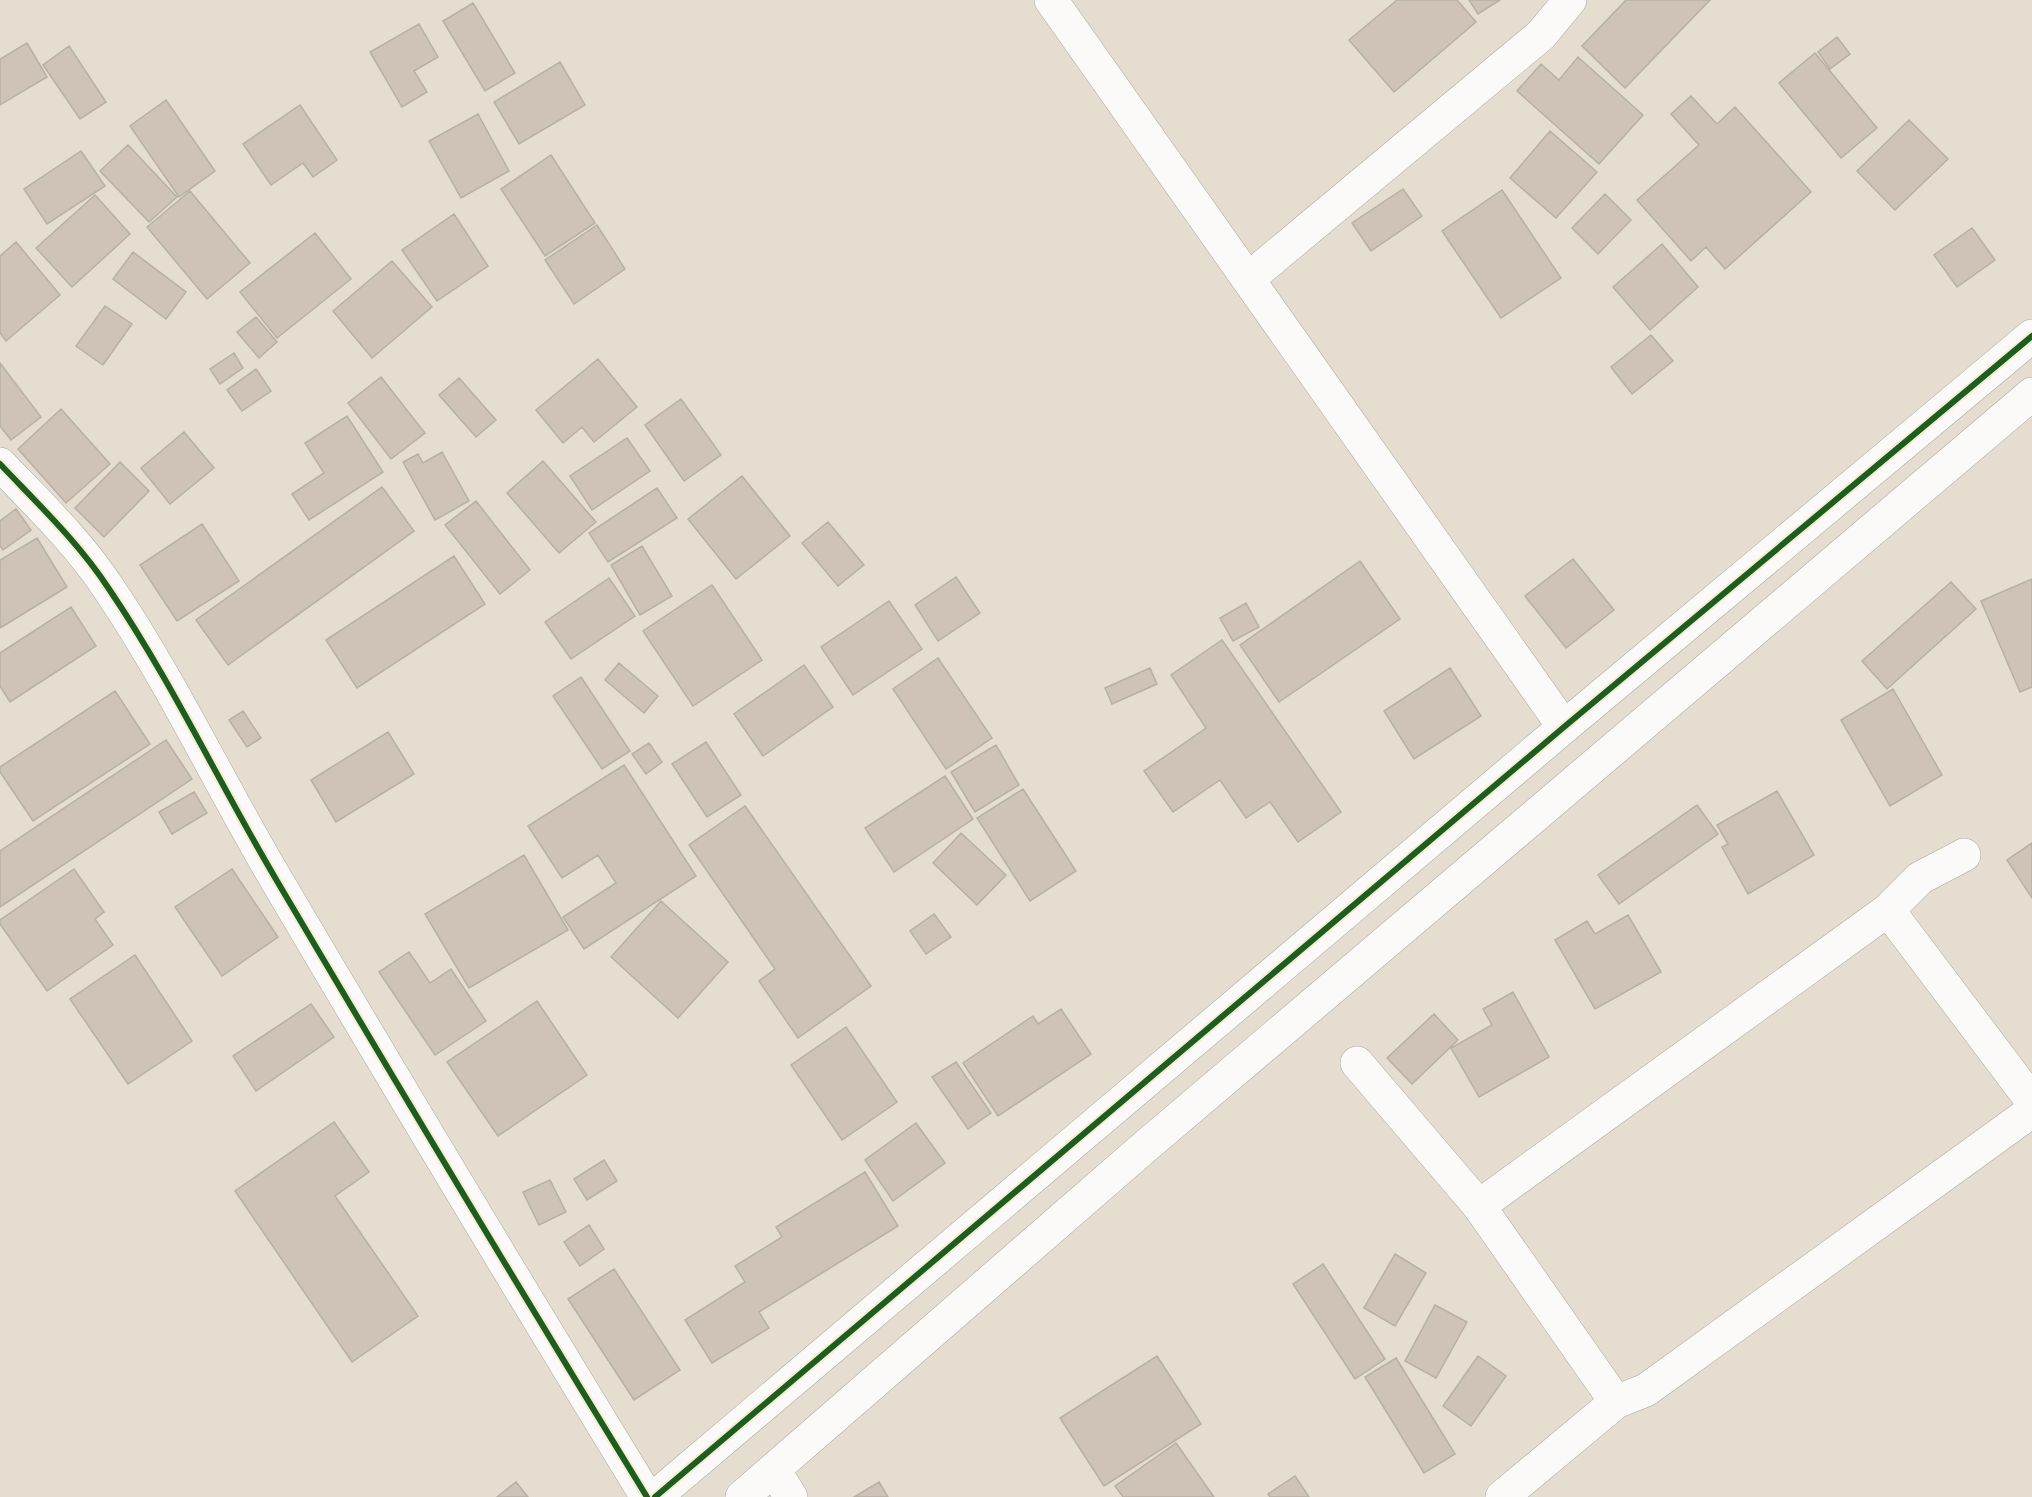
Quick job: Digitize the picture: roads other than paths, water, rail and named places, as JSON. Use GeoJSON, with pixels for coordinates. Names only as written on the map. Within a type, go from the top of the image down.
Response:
{"type":"FeatureCollection","features":[{"type":"Feature","properties":{"kind":"street"},"geometry":{"type":"LineString","coordinates":[[1051,0],[1564,727]]}},
{"type":"Feature","properties":{"kind":"street"},"geometry":{"type":"LineString","coordinates":[[1248,279],[1541,35],[1557,5]]}},
{"type":"Feature","properties":{"kind":"street"},"geometry":{"type":"LineString","coordinates":[[655,1497],[1564,727],[2032,336]]}},
{"type":"Feature","properties":{"kind":"street"},"geometry":{"type":"LineString","coordinates":[[742,1497],[783,1484],[1148,1145],[2027,408]]}},
{"type":"Feature","properties":{"kind":"street"},"geometry":{"type":"LineString","coordinates":[[0,464],[56,522],[108,586],[161,672],[250,836],[471,1210],[647,1497]]}},
{"type":"Feature","properties":{"kind":"street"},"geometry":{"type":"LineString","coordinates":[[1479,1206],[1888,910],[1920,878],[1964,855]]}},
{"type":"Feature","properties":{"kind":"street"},"geometry":{"type":"LineString","coordinates":[[1888,910],[2032,1101]]}},
{"type":"Feature","properties":{"kind":"street"},"geometry":{"type":"LineString","coordinates":[[1357,1063],[1479,1206],[1616,1401]]}},
{"type":"Feature","properties":{"kind":"street"},"geometry":{"type":"LineString","coordinates":[[1115,1107],[1148,1145]]}},
{"type":"Feature","properties":{"kind":"street"},"geometry":{"type":"LineString","coordinates":[[1502,1497],[1616,1401],[1646,1390],[2032,1112]]}}]}
